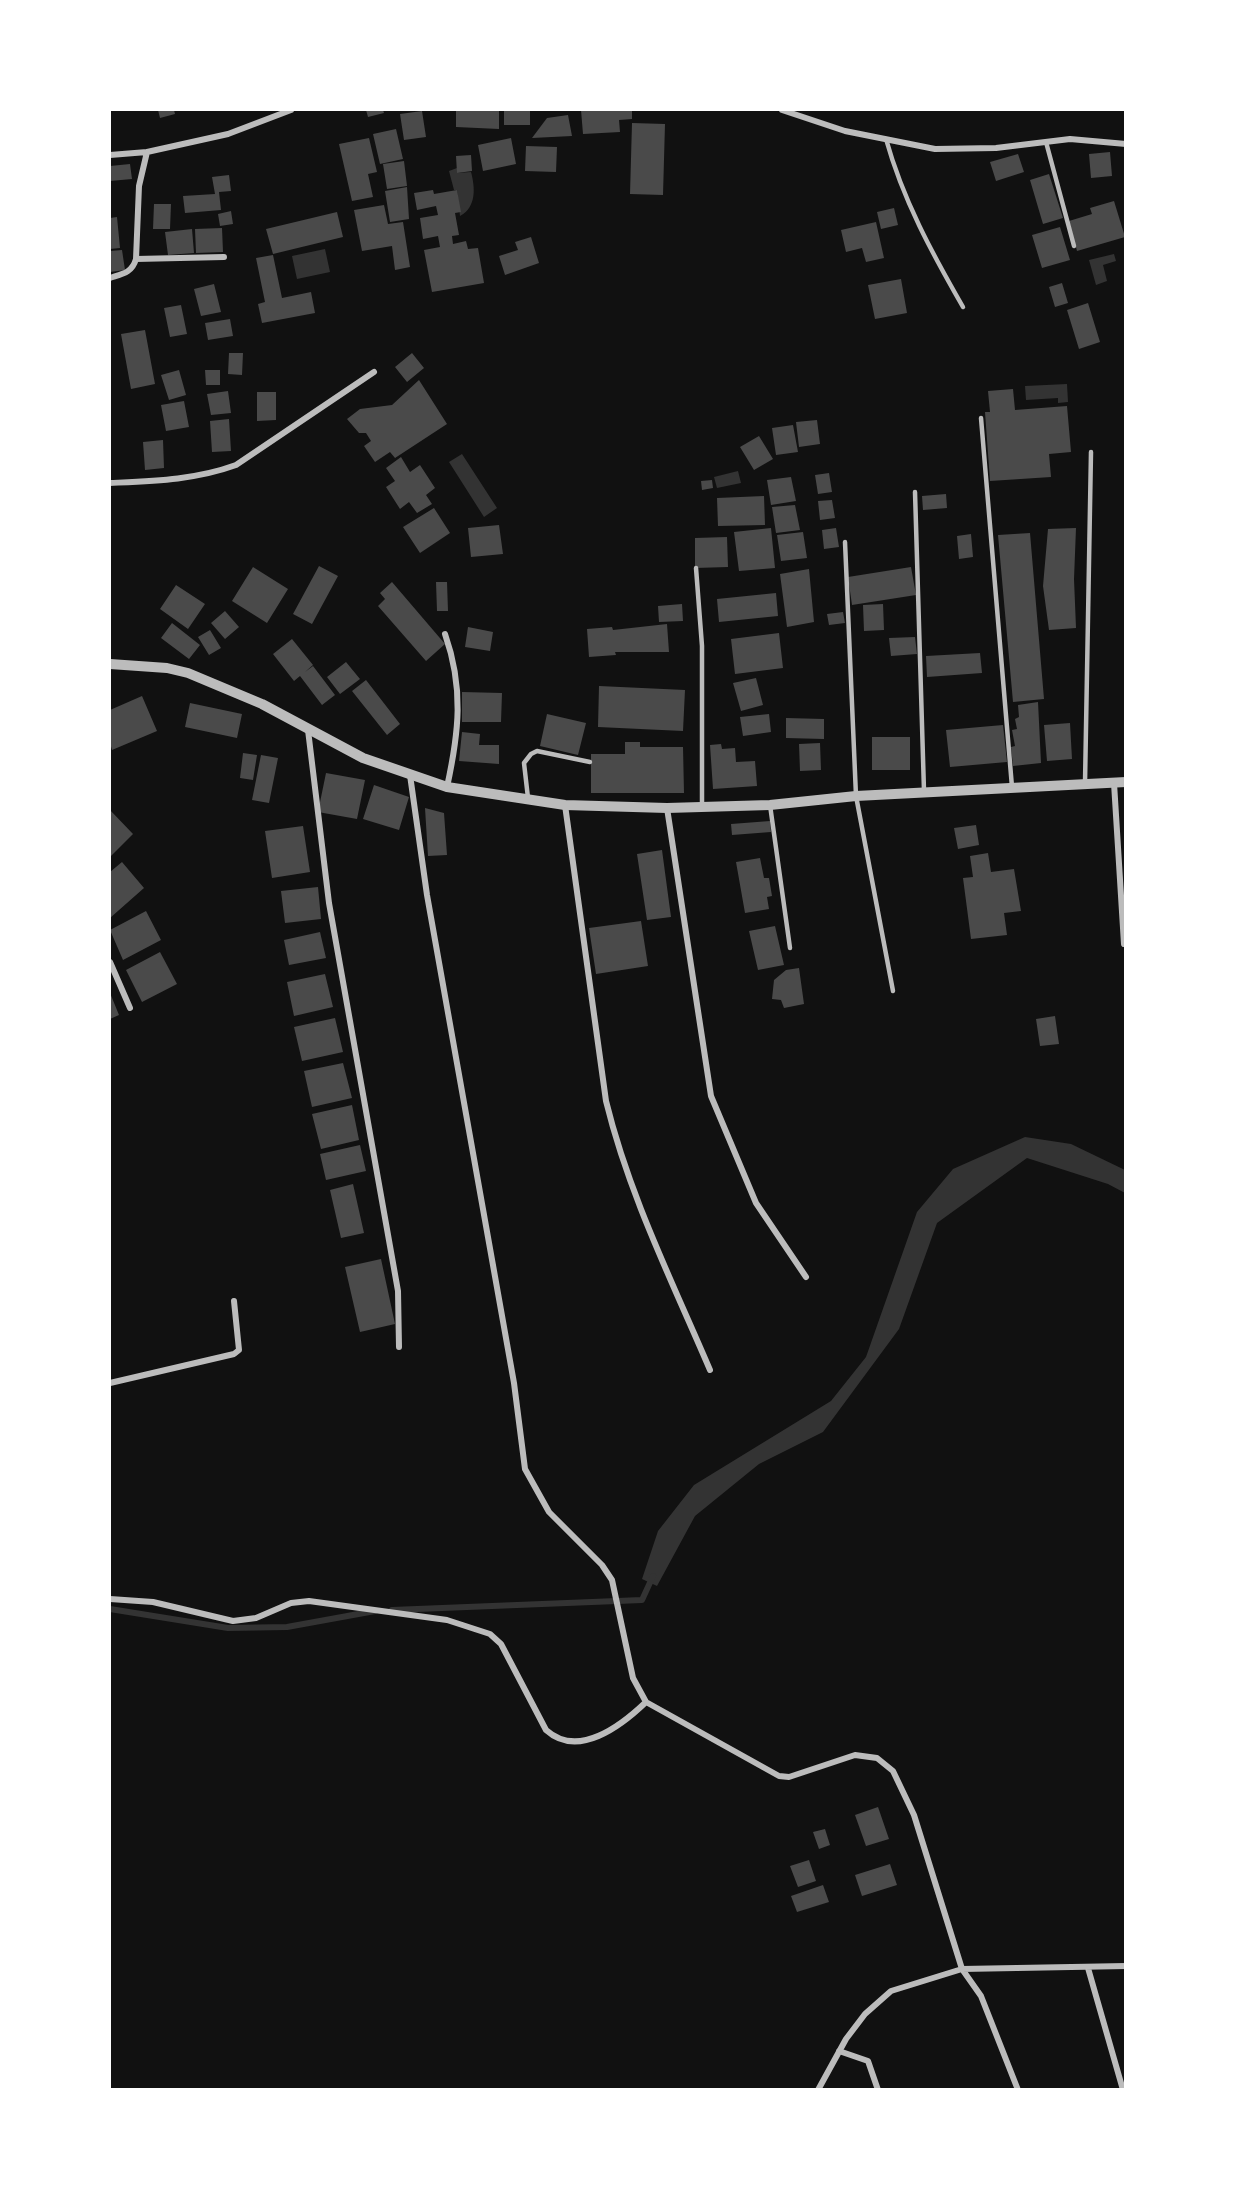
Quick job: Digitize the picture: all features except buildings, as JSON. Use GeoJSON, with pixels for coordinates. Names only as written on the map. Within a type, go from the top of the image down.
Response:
{"type":"FeatureCollection","features":[{"type":"Feature","properties":{"kind":"street"},"geometry":{"type":"LineString","coordinates":[[110,155],[147,152],[228,134],[291,110]]}},
{"type":"Feature","properties":{"kind":"street"},"geometry":{"type":"LineString","coordinates":[[782,110],[845,130],[935,149],[996,148],[1070,139],[1125,144]]}},
{"type":"Feature","properties":{"kind":"street"},"geometry":{"type":"LineString","coordinates":[[110,278],[125,274],[133,268],[136,259],[139,186],[147,152]]}},
{"type":"Feature","properties":{"kind":"street"},"geometry":{"type":"LineString","coordinates":[[136,259],[224,257]]}},
{"type":"Feature","properties":{"kind":"street"},"geometry":{"type":"LineString","coordinates":[[110,483],[173,480],[211,474],[236,465],[374,372]]}},
{"type":"Feature","properties":{"kind":"street"},"geometry":{"type":"LineString","coordinates":[[446,634],[456,664],[458,686],[454,754],[447,787]]}},
{"type":"Feature","properties":{"kind":"street"},"geometry":{"type":"LineString","coordinates":[[110,664],[159,667],[188,673],[262,704],[363,758],[447,787],[565,805],[667,808],[770,805],[856,796],[1125,782]]}},
{"type":"Feature","properties":{"kind":"street"},"geometry":{"type":"LineString","coordinates":[[308,730],[329,903],[398,1291],[399,1347]]}},
{"type":"Feature","properties":{"kind":"street"},"geometry":{"type":"LineString","coordinates":[[410,775],[427,895],[514,1383],[525,1469],[549,1512],[602,1565],[612,1580],[633,1678],[646,1702],[778,1776],[789,1777],[855,1755],[877,1758],[893,1771],[914,1815],[962,1969],[981,1996],[1018,2090]]}},
{"type":"Feature","properties":{"kind":"street"},"geometry":{"type":"LineString","coordinates":[[1114,783],[1124,945]]}},
{"type":"Feature","properties":{"kind":"street"},"geometry":{"type":"LineString","coordinates":[[565,805],[606,1101],[617,1148],[630,1185],[710,1370]]}},
{"type":"Feature","properties":{"kind":"street"},"geometry":{"type":"LineString","coordinates":[[667,808],[711,1096],[756,1203],[806,1277]]}},
{"type":"Feature","properties":{"kind":"street"},"geometry":{"type":"LineString","coordinates":[[110,962],[130,1008]]}},
{"type":"Feature","properties":{"kind":"street"},"geometry":{"type":"LineString","coordinates":[[110,1383],[234,1354],[238,1350],[239,1341],[234,1301]]}},
{"type":"Feature","properties":{"kind":"street"},"geometry":{"type":"LineString","coordinates":[[110,1599],[153,1602],[233,1622],[256,1618],[300,1600],[447,1620],[490,1634],[501,1644],[546,1730],[555,1738],[567,1741],[583,1741],[602,1734],[623,1722],[646,1702]]}},
{"type":"Feature","properties":{"kind":"street"},"geometry":{"type":"LineString","coordinates":[[818,2090],[839,2051],[865,2014],[891,1991],[962,1969],[1125,1966]]}},
{"type":"Feature","properties":{"kind":"street"},"geometry":{"type":"LineString","coordinates":[[1088,1968],[1123,2090]]}},
{"type":"Feature","properties":{"kind":"street"},"geometry":{"type":"LineString","coordinates":[[839,2051],[868,2061],[878,2090]]}},
{"type":"Feature","properties":{"kind":"lane"},"geometry":{"type":"LineString","coordinates":[[886,140],[894,167],[922,236],[963,307]]}},
{"type":"Feature","properties":{"kind":"lane"},"geometry":{"type":"LineString","coordinates":[[1046,142],[1074,246]]}},
{"type":"Feature","properties":{"kind":"lane"},"geometry":{"type":"LineString","coordinates":[[981,418],[1012,789]]}},
{"type":"Feature","properties":{"kind":"lane"},"geometry":{"type":"LineString","coordinates":[[1085,785],[1091,452]]}},
{"type":"Feature","properties":{"kind":"lane"},"geometry":{"type":"LineString","coordinates":[[915,492],[924,794]]}},
{"type":"Feature","properties":{"kind":"lane"},"geometry":{"type":"LineString","coordinates":[[845,542],[856,796],[893,991]]}},
{"type":"Feature","properties":{"kind":"lane"},"geometry":{"type":"LineString","coordinates":[[696,568],[702,646],[702,806]]}},
{"type":"Feature","properties":{"kind":"lane"},"geometry":{"type":"LineString","coordinates":[[528,800],[524,763],[531,754],[537,751],[590,762]]}},
{"type":"Feature","properties":{"kind":"lane"},"geometry":{"type":"LineString","coordinates":[[770,805],[790,948]]}},
{"type":"Feature","properties":{"kind":"shaded area"},"geometry":{"type":"Polygon","coordinates":[[[457,168],[457,173],[471,172],[474,190],[472,202],[466,212],[460,216],[457,190],[454,190],[449,171],[457,168]]]}},
{"type":"Feature","properties":{"kind":"shaded area"},"geometry":{"type":"Polygon","coordinates":[[[325,249],[330,272],[297,279],[292,256],[325,249]]]}},
{"type":"Feature","properties":{"kind":"shaded area"},"geometry":{"type":"Polygon","coordinates":[[[1114,254],[1116,261],[1103,265],[1107,281],[1096,285],[1089,260],[1114,254]]]}},
{"type":"Feature","properties":{"kind":"shaded area"},"geometry":{"type":"Polygon","coordinates":[[[1067,384],[1068,402],[1058,403],[1058,398],[1026,400],[1025,386],[1067,384]]]}},
{"type":"Feature","properties":{"kind":"shaded area"},"geometry":{"type":"Polygon","coordinates":[[[462,454],[497,508],[484,517],[449,462],[462,454]]]}},
{"type":"Feature","properties":{"kind":"shaded area"},"geometry":{"type":"Polygon","coordinates":[[[738,471],[741,483],[717,488],[714,477],[738,471]]]}},
{"type":"Feature","properties":{"kind":"shaded area"},"geometry":{"type":"Polygon","coordinates":[[[1025,1137],[1071,1144],[1125,1170],[1125,1193],[1108,1184],[1027,1158],[937,1223],[899,1329],[823,1432],[759,1464],[695,1516],[657,1586],[642,1579],[658,1531],[694,1485],[831,1401],[866,1357],[917,1212],[953,1169],[1025,1137]]]}},
{"type":"Feature","properties":{"kind":"waterway"},"geometry":{"type":"LineString","coordinates":[[392,1610],[642,1600],[653,1576]]}},
{"type":"Feature","properties":{"kind":"waterway"},"geometry":{"type":"LineString","coordinates":[[110,1609],[228,1628],[287,1627],[375,1611]]}}]}
